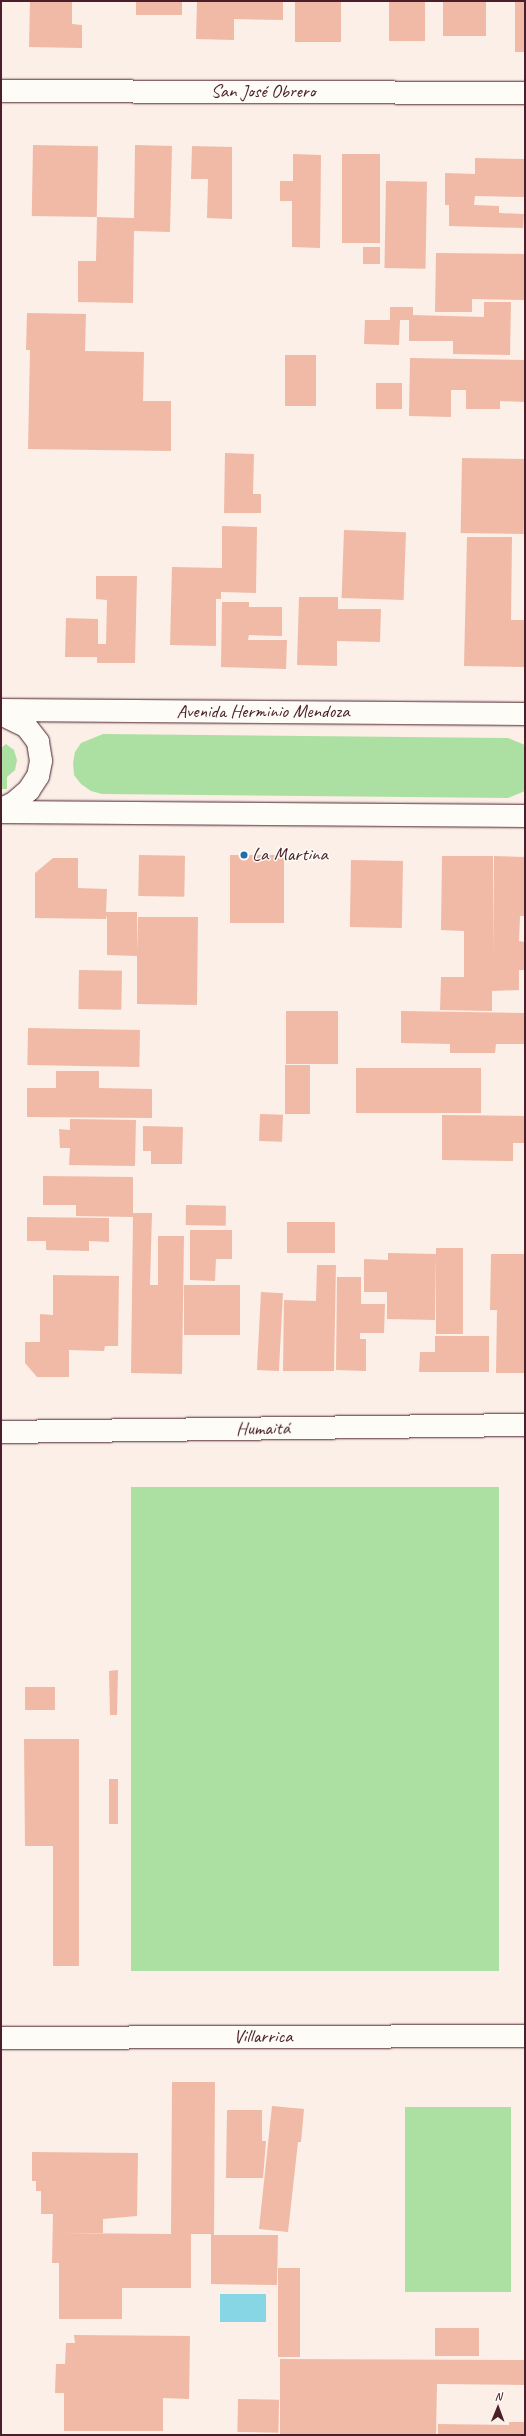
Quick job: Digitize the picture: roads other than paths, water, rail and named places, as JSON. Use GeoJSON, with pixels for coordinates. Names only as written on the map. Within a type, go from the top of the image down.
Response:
{"type":"FeatureCollection","features":[{"type":"Feature","properties":{"kind":"street","name":"San José Obrero"},"geometry":{"type":"LineString","coordinates":[[1,91],[525,93]]}},
{"type":"Feature","properties":{"kind":"street","name":"Avenida Herminio Mendoza"},"geometry":{"type":"LineString","coordinates":[[1,710],[525,714]]}},
{"type":"Feature","properties":{"kind":"street"},"geometry":{"type":"LineString","coordinates":[[1,714],[26,726],[38,742],[42,761],[38,776],[29,790],[14,803],[1,809]]}},
{"type":"Feature","properties":{"kind":"street"},"geometry":{"type":"LineString","coordinates":[[1,812],[525,816]]}},
{"type":"Feature","properties":{"kind":"street","name":"Humaitá"},"geometry":{"type":"LineString","coordinates":[[1,1432],[525,1425]]}},
{"type":"Feature","properties":{"kind":"street","name":"Villarrica"},"geometry":{"type":"LineString","coordinates":[[1,2038],[525,2036]]}},
{"type":"Feature","properties":{"kind":"water"},"geometry":{"type":"Polygon","coordinates":[[[220,2294],[266,2294],[266,2322],[220,2322],[220,2294]]]}},
{"type":"Feature","properties":{"kind":"place","name":"La Martina"},"geometry":{"type":"Point","coordinates":[244,855]}}]}
